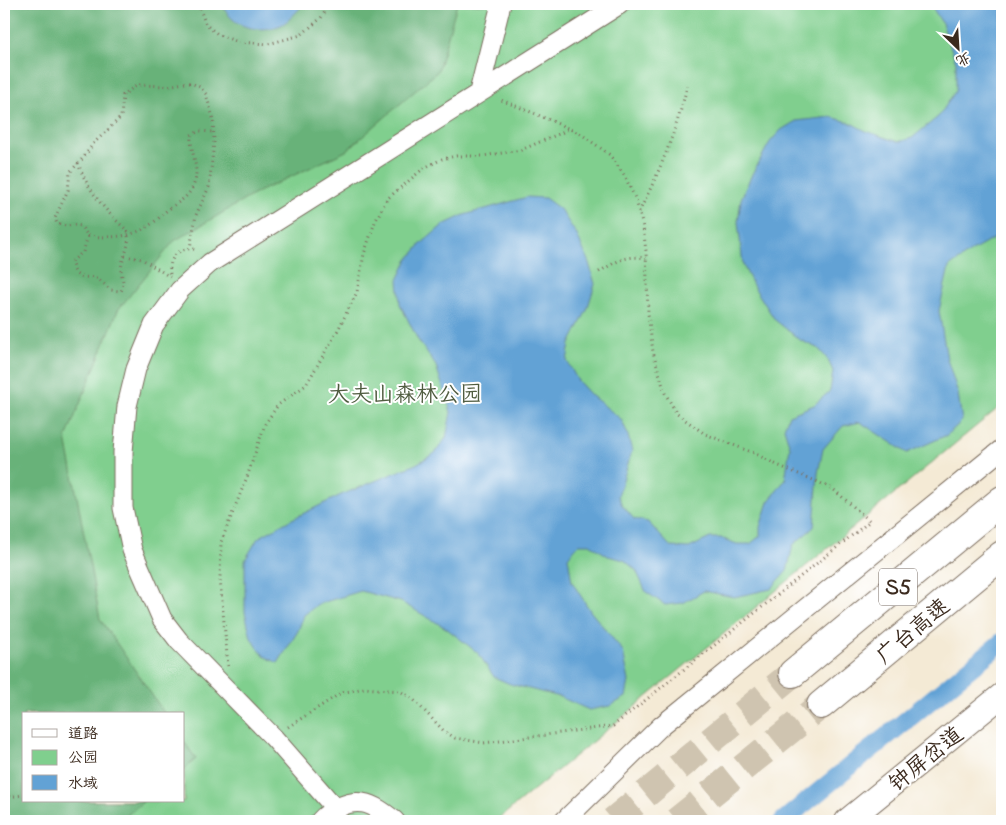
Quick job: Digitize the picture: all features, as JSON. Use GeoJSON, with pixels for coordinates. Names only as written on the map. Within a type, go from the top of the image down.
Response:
{"type":"FeatureCollection","features":[{"type":"Feature","properties":{"kind":"highway","name":"广台高速"},"geometry":{"type":"LineString","coordinates":[[793,673],[1002,500]]}},
{"type":"Feature","properties":{"kind":"highway","name":"广台高速"},"geometry":{"type":"LineString","coordinates":[[821,705],[1002,555]]}},
{"type":"Feature","properties":{"kind":"main road","name":"钟屏岔道"},"geometry":{"type":"LineString","coordinates":[[847,821],[1002,695]]}},
{"type":"Feature","properties":{"kind":"street"},"geometry":{"type":"LineString","coordinates":[[480,92],[501,4]]}},
{"type":"Feature","properties":{"kind":"street"},"geometry":{"type":"LineString","coordinates":[[336,809],[273,737],[179,641],[162,619],[132,550],[123,508],[123,452],[127,406],[136,368],[154,325],[177,294],[210,263],[620,4]]}},
{"type":"Feature","properties":{"kind":"street"},"geometry":{"type":"LineString","coordinates":[[564,821],[661,726],[1002,449]]}},
{"type":"Feature","properties":{"kind":"street"},"geometry":{"type":"LineString","coordinates":[[320,821],[326,814],[344,804],[363,802],[382,811],[395,821]]}},
{"type":"Feature","properties":{"kind":"path"},"geometry":{"type":"LineString","coordinates":[[198,4],[206,25],[219,35],[238,42],[268,44],[301,35],[321,18],[330,4]]}},
{"type":"Feature","properties":{"kind":"path"},"geometry":{"type":"LineString","coordinates":[[639,212],[658,176],[683,104],[688,82]]}},
{"type":"Feature","properties":{"kind":"path"},"geometry":{"type":"LineString","coordinates":[[190,248],[196,215],[209,187],[214,142],[212,132],[213,118],[206,94],[200,87],[191,83],[167,86],[140,85],[124,95],[120,117],[93,144],[70,172],[68,190],[55,218],[57,224],[81,226],[88,236],[105,238],[130,235],[155,222],[165,212],[181,202],[194,183],[196,170],[191,135],[200,131],[212,132]]}},
{"type":"Feature","properties":{"kind":"path"},"geometry":{"type":"LineString","coordinates":[[273,737],[341,693],[364,688],[400,691],[414,699],[444,731],[455,738],[484,743],[613,726],[870,521],[833,490],[754,453],[705,434],[677,414],[665,393],[653,352],[648,313],[643,227],[636,200],[624,175],[610,155],[580,134],[480,92]]}},
{"type":"Feature","properties":{"kind":"path"},"geometry":{"type":"LineString","coordinates":[[231,694],[220,579],[221,542],[265,424],[278,405],[306,385],[338,330],[357,292],[364,254],[375,222],[387,199],[424,168],[442,160],[456,156],[484,156],[521,150],[568,129]]}},
{"type":"Feature","properties":{"kind":"path"},"geometry":{"type":"LineString","coordinates":[[78,163],[84,180],[98,201],[130,235]]}},
{"type":"Feature","properties":{"kind":"path"},"geometry":{"type":"LineString","coordinates":[[88,236],[83,252],[72,261],[76,274],[97,278],[111,290],[121,291],[124,286],[122,271],[130,235]]}},
{"type":"Feature","properties":{"kind":"path"},"geometry":{"type":"LineString","coordinates":[[125,256],[142,259],[170,277]]}},
{"type":"Feature","properties":{"kind":"path"},"geometry":{"type":"LineString","coordinates":[[600,272],[619,260],[633,256],[646,258]]}},
{"type":"Feature","properties":{"kind":"path"},"geometry":{"type":"LineString","coordinates":[[4,797],[22,795]]}},
{"type":"Feature","properties":{"kind":"green space","name":"大夫山森林公园"},"geometry":{"type":"Polygon","coordinates":[[[4,4],[1002,4],[1002,405],[496,821],[4,821],[4,4]]]}},
{"type":"Feature","properties":{"kind":"green space"},"geometry":{"type":"Polygon","coordinates":[[[4,4],[223,4],[224,9],[282,24],[304,4],[457,4],[438,71],[346,151],[260,191],[174,241],[118,310],[66,438],[100,619],[164,712],[22,712],[22,802],[143,802],[120,821],[4,821],[4,4]]]}},
{"type":"Feature","properties":{"kind":"green space"},"geometry":{"type":"Polygon","coordinates":[[[185,742],[196,759],[185,768],[185,742]]]}},
{"type":"Feature","properties":{"kind":"water"},"geometry":{"type":"Polygon","coordinates":[[[223,4],[304,4],[281,25],[273,28],[255,29],[239,24],[232,19],[223,4]]]}},
{"type":"Feature","properties":{"kind":"water"},"geometry":{"type":"Polygon","coordinates":[[[930,4],[1002,4],[1002,234],[949,267],[939,311],[947,359],[958,393],[962,421],[947,435],[907,453],[860,422],[843,426],[823,449],[818,473],[814,527],[793,545],[787,571],[771,589],[734,597],[704,591],[683,603],[665,605],[646,592],[636,570],[624,560],[608,556],[590,544],[579,544],[568,557],[572,582],[591,612],[623,651],[629,681],[626,697],[610,706],[589,710],[560,697],[510,684],[494,677],[478,653],[446,628],[401,602],[361,591],[318,604],[304,615],[298,631],[278,663],[264,656],[251,638],[245,612],[245,560],[258,538],[341,495],[416,464],[435,453],[446,438],[451,412],[436,366],[418,340],[400,304],[398,280],[407,261],[421,244],[443,225],[464,215],[527,197],[545,198],[560,209],[577,235],[589,263],[595,284],[587,310],[570,344],[567,361],[578,381],[592,396],[621,419],[627,432],[632,451],[618,496],[622,505],[634,519],[648,522],[671,547],[689,548],[710,538],[721,538],[737,544],[750,544],[760,536],[760,527],[768,502],[785,480],[790,447],[784,428],[789,415],[814,405],[830,391],[833,371],[828,360],[819,349],[800,340],[775,320],[754,287],[743,265],[738,222],[741,199],[752,174],[770,142],[781,130],[796,121],[831,117],[849,122],[866,131],[898,142],[912,138],[939,116],[956,90],[956,62],[942,23],[930,4]]]}},
{"type":"Feature","properties":{"kind":"waterway"},"geometry":{"type":"LineString","coordinates":[[783,821],[1002,642]]}},
{"type":"Feature","properties":{"kind":"tunnel"},"geometry":{"type":"LineString","coordinates":[[613,821],[793,673]]}},
{"type":"Feature","properties":{"kind":"tunnel"},"geometry":{"type":"LineString","coordinates":[[677,821],[821,705]]}}]}
